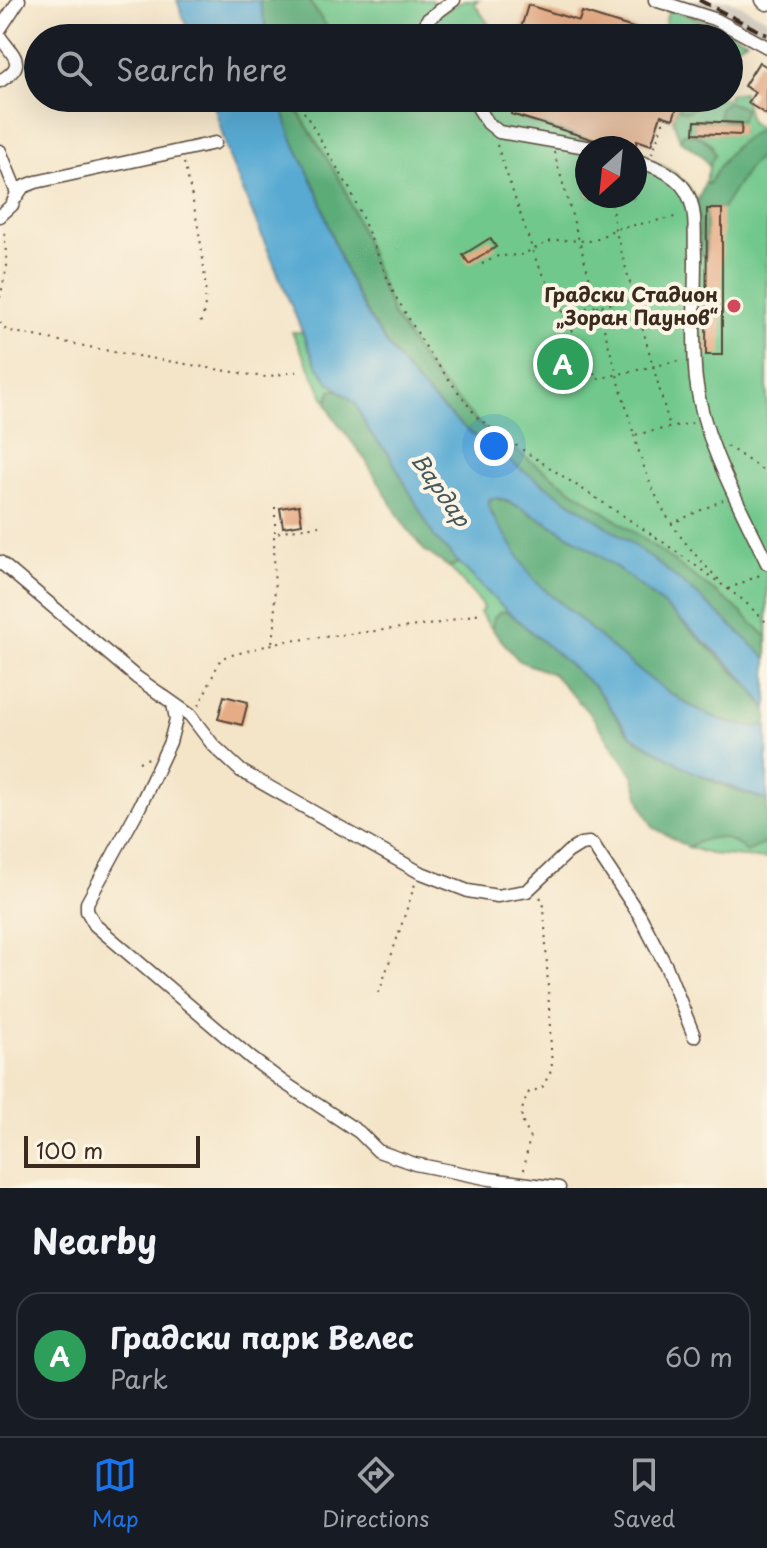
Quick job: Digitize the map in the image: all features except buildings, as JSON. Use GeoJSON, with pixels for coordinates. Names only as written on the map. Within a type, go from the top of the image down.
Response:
{"type":"FeatureCollection","features":[{"type":"Feature","properties":{"kind":"street"},"geometry":{"type":"LineString","coordinates":[[0,29],[19,0]]}},
{"type":"Feature","properties":{"kind":"street"},"geometry":{"type":"LineString","coordinates":[[426,24],[427,20],[454,0]]}},
{"type":"Feature","properties":{"kind":"street"},"geometry":{"type":"LineString","coordinates":[[655,0],[724,24]]}},
{"type":"Feature","properties":{"kind":"street"},"geometry":{"type":"LineString","coordinates":[[743,34],[767,47]]}},
{"type":"Feature","properties":{"kind":"street"},"geometry":{"type":"LineString","coordinates":[[0,37],[17,63],[14,71],[0,81]]}},
{"type":"Feature","properties":{"kind":"street"},"geometry":{"type":"LineString","coordinates":[[482,112],[491,126],[503,134],[575,144]]}},
{"type":"Feature","properties":{"kind":"street"},"geometry":{"type":"LineString","coordinates":[[0,216],[23,187],[36,182],[215,143]]}},
{"type":"Feature","properties":{"kind":"street"},"geometry":{"type":"LineString","coordinates":[[0,151],[16,197]]}},
{"type":"Feature","properties":{"kind":"street"},"geometry":{"type":"LineString","coordinates":[[647,165],[678,181],[688,195],[693,213],[698,395],[705,421],[767,563]]}},
{"type":"Feature","properties":{"kind":"street"},"geometry":{"type":"LineString","coordinates":[[0,562],[122,665],[192,718],[213,745],[250,777],[419,872],[483,895],[497,896],[527,891],[576,846],[593,845],[640,916],[666,966],[694,1036]]}},
{"type":"Feature","properties":{"kind":"street"},"geometry":{"type":"LineString","coordinates":[[173,704],[176,719],[170,742],[140,806],[87,903],[87,911],[95,925],[251,1058],[359,1132],[378,1151],[415,1164],[559,1188]]}},
{"type":"Feature","properties":{"kind":"path"},"geometry":{"type":"LineString","coordinates":[[304,112],[351,191],[394,294],[430,354],[477,417],[728,589]]}},
{"type":"Feature","properties":{"kind":"path"},"geometry":{"type":"LineString","coordinates":[[647,151],[665,117]]}},
{"type":"Feature","properties":{"kind":"path"},"geometry":{"type":"LineString","coordinates":[[491,126],[532,249],[597,379],[695,357]]}},
{"type":"Feature","properties":{"kind":"path"},"geometry":{"type":"LineString","coordinates":[[550,139],[595,305],[649,483],[670,525],[687,546],[728,589],[767,623]]}},
{"type":"Feature","properties":{"kind":"path"},"geometry":{"type":"LineString","coordinates":[[179,151],[204,265],[206,304],[200,323]]}},
{"type":"Feature","properties":{"kind":"path"},"geometry":{"type":"LineString","coordinates":[[612,208],[671,428]]}},
{"type":"Feature","properties":{"kind":"path"},"geometry":{"type":"LineString","coordinates":[[482,264],[498,256],[521,255],[558,239],[594,241],[615,229],[693,213]]}},
{"type":"Feature","properties":{"kind":"path"},"geometry":{"type":"LineString","coordinates":[[0,216],[7,252],[0,298]]}},
{"type":"Feature","properties":{"kind":"path"},"geometry":{"type":"LineString","coordinates":[[561,312],[696,290]]}},
{"type":"Feature","properties":{"kind":"path"},"geometry":{"type":"LineString","coordinates":[[0,322],[10,331],[263,377],[302,371]]}},
{"type":"Feature","properties":{"kind":"path"},"geometry":{"type":"LineString","coordinates":[[634,435],[705,421]]}},
{"type":"Feature","properties":{"kind":"path"},"geometry":{"type":"LineString","coordinates":[[724,443],[767,473]]}},
{"type":"Feature","properties":{"kind":"path"},"geometry":{"type":"LineString","coordinates":[[670,525],[735,494]]}},
{"type":"Feature","properties":{"kind":"path"},"geometry":{"type":"LineString","coordinates":[[271,643],[275,629],[275,507]]}},
{"type":"Feature","properties":{"kind":"path"},"geometry":{"type":"LineString","coordinates":[[275,533],[319,526]]}},
{"type":"Feature","properties":{"kind":"path"},"geometry":{"type":"LineString","coordinates":[[728,589],[767,573]]}},
{"type":"Feature","properties":{"kind":"path"},"geometry":{"type":"LineString","coordinates":[[192,718],[221,658],[271,643],[435,624],[480,613]]}},
{"type":"Feature","properties":{"kind":"path"},"geometry":{"type":"LineString","coordinates":[[379,993],[419,872]]}},
{"type":"Feature","properties":{"kind":"path"},"geometry":{"type":"LineString","coordinates":[[521,1183],[530,1135],[522,1124],[522,1109],[529,1092],[542,1088],[552,1069],[544,906],[540,894],[527,891]]}},
{"type":"Feature","properties":{"kind":"shaded area"},"geometry":{"type":"Polygon","coordinates":[[[682,0],[728,0],[740,5],[767,19],[767,40],[743,29],[743,24],[733,24],[682,0]]]}},
{"type":"Feature","properties":{"kind":"green space"},"geometry":{"type":"Polygon","coordinates":[[[259,0],[308,0],[325,24],[265,24],[259,0]]]}},
{"type":"Feature","properties":{"kind":"green space"},"geometry":{"type":"Polygon","coordinates":[[[308,0],[432,0],[433,4],[447,0],[426,23],[464,0],[479,0],[474,3],[488,24],[325,24],[308,0]]]}},
{"type":"Feature","properties":{"kind":"green space"},"geometry":{"type":"Polygon","coordinates":[[[669,8],[713,24],[665,24],[669,8]]]}},
{"type":"Feature","properties":{"kind":"green space"},"geometry":{"type":"Polygon","coordinates":[[[743,92],[750,122],[760,128],[767,125],[767,637],[735,607],[645,540],[484,429],[429,371],[393,315],[343,185],[299,112],[505,112],[577,136],[575,208],[647,208],[647,159],[680,178],[697,203],[709,184],[705,183],[713,149],[706,139],[697,136],[683,133],[680,140],[673,119],[676,112],[743,112],[743,92]],[[695,121],[694,133],[741,134],[741,123],[695,121]]]}},
{"type":"Feature","properties":{"kind":"green space"},"geometry":{"type":"Polygon","coordinates":[[[745,108],[741,120],[725,120],[719,116],[719,112],[743,112],[745,108]]]}},
{"type":"Feature","properties":{"kind":"green space"},"geometry":{"type":"Polygon","coordinates":[[[283,112],[298,112],[343,185],[393,315],[429,371],[484,429],[645,540],[735,607],[767,637],[767,659],[664,568],[507,460],[424,390],[390,349],[355,291],[318,193],[283,112]]]}},
{"type":"Feature","properties":{"kind":"green space"},"geometry":{"type":"Polygon","coordinates":[[[767,128],[767,151],[750,166],[722,209],[707,209],[706,256],[700,254],[697,203],[705,183],[709,184],[740,142],[767,128]]]}},
{"type":"Feature","properties":{"kind":"green space"},"geometry":{"type":"Polygon","coordinates":[[[683,133],[707,141],[715,155],[709,166],[701,155],[680,140],[683,133]]]}},
{"type":"Feature","properties":{"kind":"green space"},"geometry":{"type":"Polygon","coordinates":[[[292,332],[302,332],[316,363],[338,390],[331,391],[327,403],[292,332]]]}},
{"type":"Feature","properties":{"kind":"green space"},"geometry":{"type":"Polygon","coordinates":[[[338,390],[355,403],[370,433],[389,454],[435,538],[459,563],[449,567],[424,550],[403,523],[366,461],[332,415],[327,403],[331,391],[338,390]]]}},
{"type":"Feature","properties":{"kind":"green space"},"geometry":{"type":"Polygon","coordinates":[[[493,497],[515,505],[575,539],[618,567],[658,599],[750,687],[767,710],[767,725],[743,725],[717,718],[664,689],[638,670],[533,578],[488,505],[493,497]]]}},
{"type":"Feature","properties":{"kind":"green space"},"geometry":{"type":"Polygon","coordinates":[[[459,563],[508,612],[496,617],[492,629],[480,613],[483,608],[480,602],[449,567],[459,563]]]}},
{"type":"Feature","properties":{"kind":"green space"},"geometry":{"type":"Polygon","coordinates":[[[500,612],[508,612],[596,688],[625,729],[637,740],[714,782],[767,801],[767,842],[747,852],[732,841],[719,838],[688,847],[653,827],[642,806],[633,775],[592,716],[553,674],[519,661],[492,629],[494,618],[500,612]]]}},
{"type":"Feature","properties":{"kind":"green space"},"geometry":{"type":"Polygon","coordinates":[[[710,836],[767,842],[767,859],[710,854],[688,847],[710,836]]]}},
{"type":"Feature","properties":{"kind":"water"},"geometry":{"type":"Polygon","coordinates":[[[177,0],[259,0],[265,24],[186,24],[177,0]]]}},
{"type":"Feature","properties":{"kind":"water","name":"Вардар"},"geometry":{"type":"Polygon","coordinates":[[[216,112],[283,112],[355,291],[390,349],[424,390],[507,460],[664,568],[767,659],[767,710],[725,660],[619,569],[518,506],[506,500],[489,499],[495,519],[534,579],[638,670],[691,706],[718,719],[743,726],[767,725],[767,801],[691,771],[631,735],[596,688],[497,602],[435,538],[389,454],[370,433],[355,403],[328,381],[315,362],[230,160],[216,112]]]}},
{"type":"Feature","properties":{"kind":"railway"},"geometry":{"type":"LineString","coordinates":[[699,0],[767,35]]}},
{"type":"Feature","properties":{"kind":"place","name":"Градски Стадион „Зоран Паунов“"},"geometry":{"type":"Point","coordinates":[734,306]}},
{"type":"Feature","properties":{"kind":"place","name":"Градски парк Велес"},"geometry":{"type":"Point","coordinates":[563,364]}}]}
